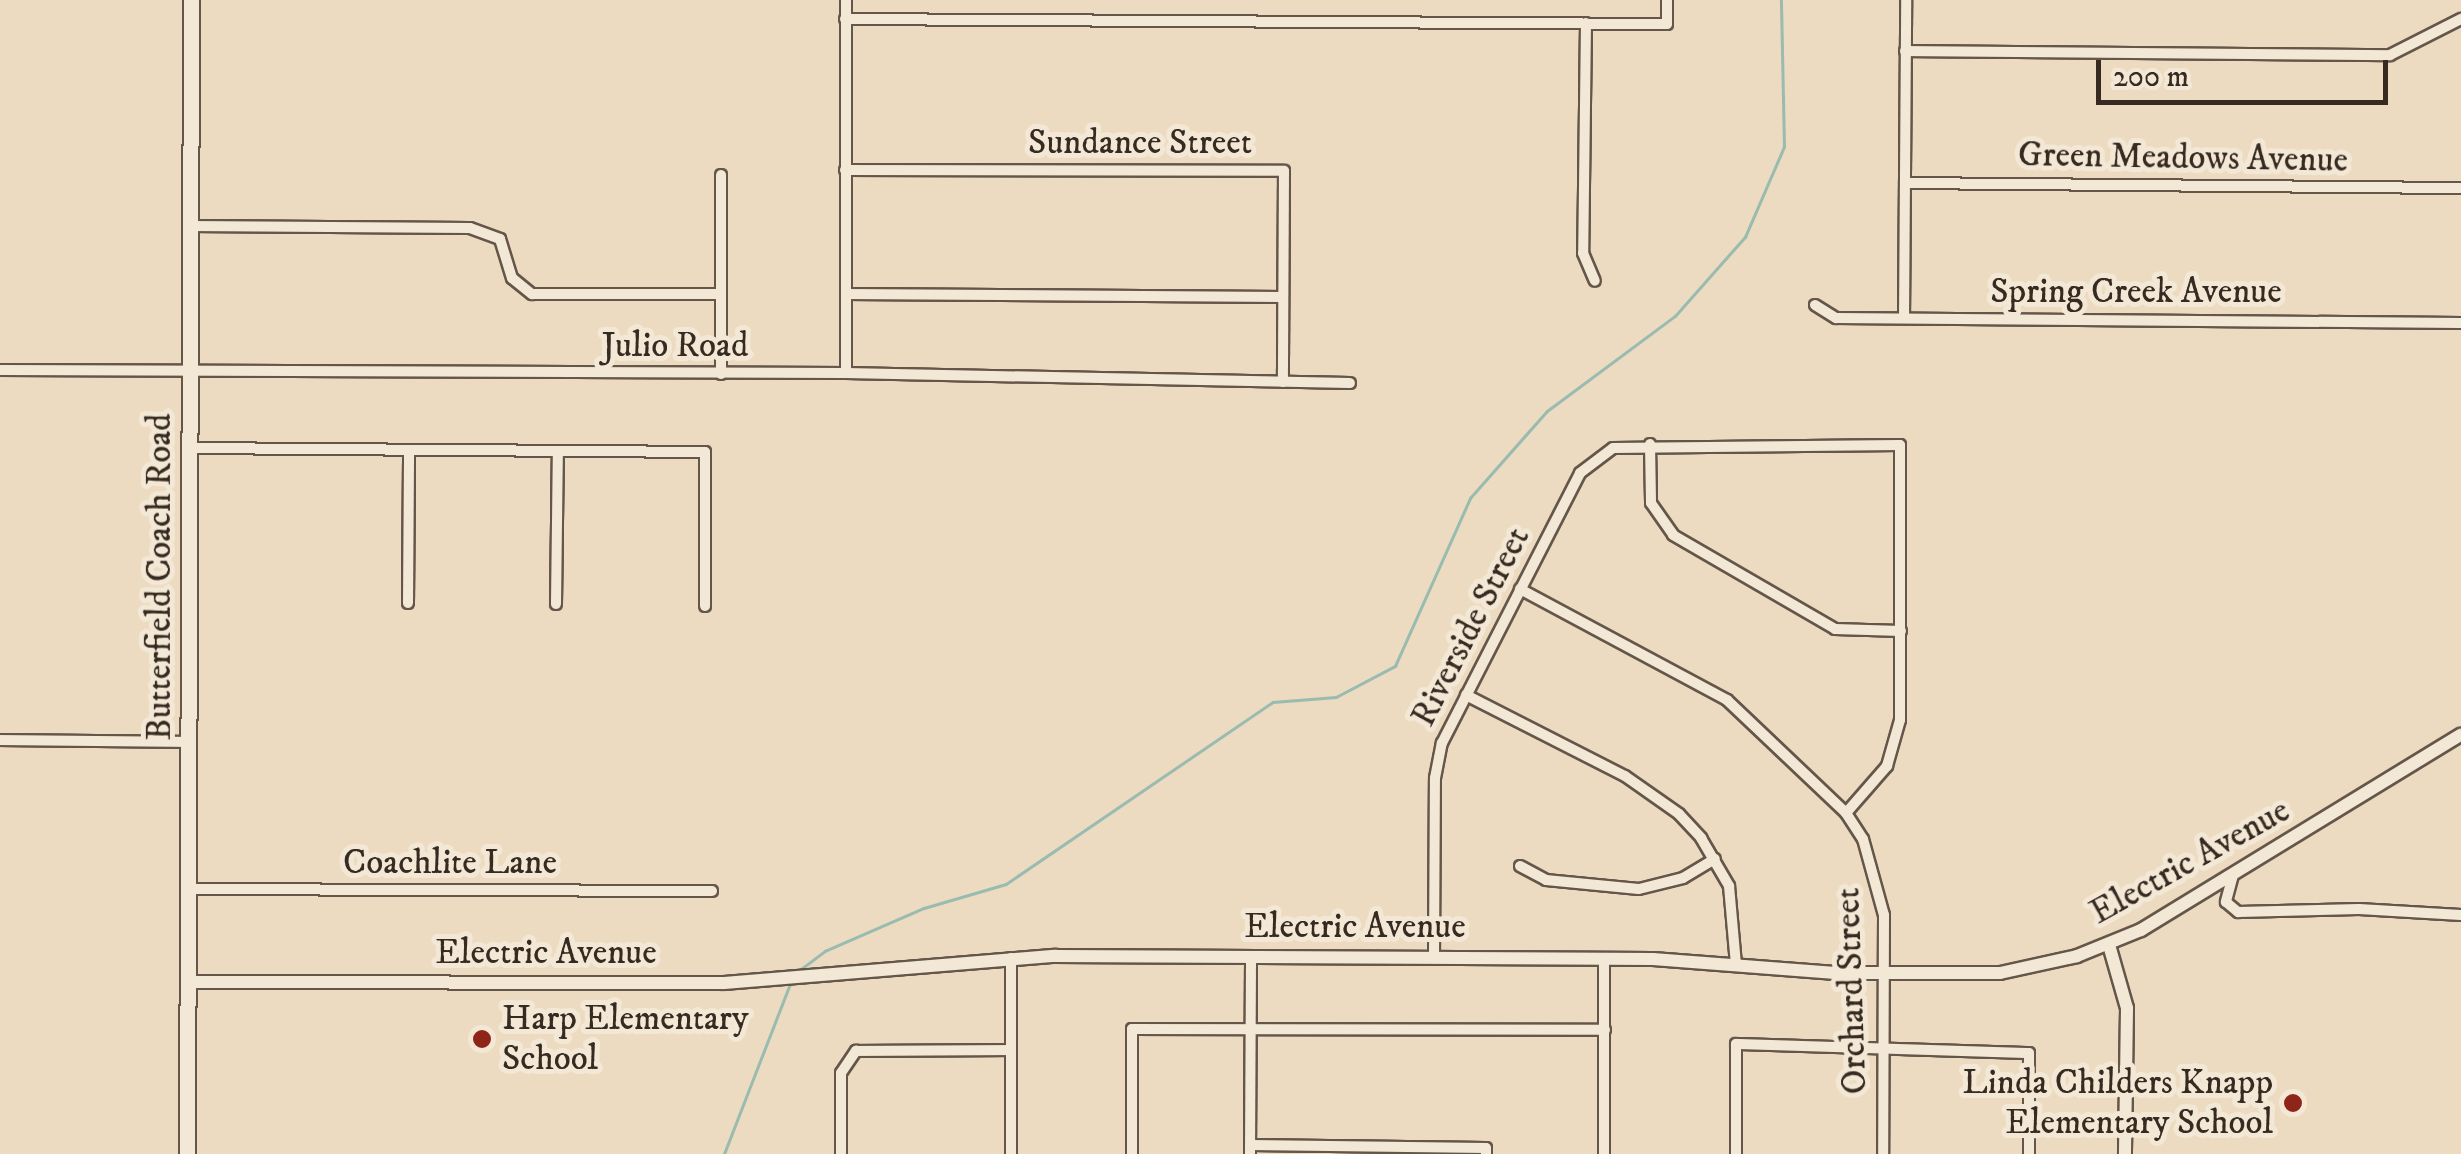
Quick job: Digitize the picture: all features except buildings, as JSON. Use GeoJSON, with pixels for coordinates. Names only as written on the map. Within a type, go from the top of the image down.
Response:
{"type":"FeatureCollection","features":[{"type":"Feature","properties":{"kind":"main road","name":"Butterfield Coach Road"},"geometry":{"type":"LineString","coordinates":[[187,1154],[191,0]]}},
{"type":"Feature","properties":{"kind":"street"},"geometry":{"type":"LineString","coordinates":[[846,0],[846,373]]}},
{"type":"Feature","properties":{"kind":"street"},"geometry":{"type":"LineString","coordinates":[[846,20],[1667,24],[1667,0]]}},
{"type":"Feature","properties":{"kind":"street"},"geometry":{"type":"LineString","coordinates":[[1904,318],[1906,0]]}},
{"type":"Feature","properties":{"kind":"street"},"geometry":{"type":"LineString","coordinates":[[1905,51],[2390,55],[2461,19]]}},
{"type":"Feature","properties":{"kind":"street"},"geometry":{"type":"LineString","coordinates":[[1586,24],[1583,253],[1595,281]]}},
{"type":"Feature","properties":{"kind":"street","name":"Sundance Street"},"geometry":{"type":"LineString","coordinates":[[846,170],[1284,171],[1282,382]]}},
{"type":"Feature","properties":{"kind":"street"},"geometry":{"type":"LineString","coordinates":[[721,175],[721,374]]}},
{"type":"Feature","properties":{"kind":"street","name":"Green Meadows Avenue"},"geometry":{"type":"LineString","coordinates":[[1905,182],[2461,188]]}},
{"type":"Feature","properties":{"kind":"street"},"geometry":{"type":"LineString","coordinates":[[189,226],[470,228],[500,240],[512,278],[532,294],[721,294]]}},
{"type":"Feature","properties":{"kind":"street"},"geometry":{"type":"LineString","coordinates":[[846,294],[1283,297]]}},
{"type":"Feature","properties":{"kind":"street","name":"Spring Creek Avenue"},"geometry":{"type":"LineString","coordinates":[[1814,306],[1836,318],[2461,322]]}},
{"type":"Feature","properties":{"kind":"street","name":"Julio Road"},"geometry":{"type":"LineString","coordinates":[[0,370],[846,373],[1350,383]]}},
{"type":"Feature","properties":{"kind":"street"},"geometry":{"type":"LineString","coordinates":[[1846,813],[1873,787],[1897,742],[1901,630],[1900,445],[1650,444],[1651,504],[1673,534],[1835,629],[1901,630]]}},
{"type":"Feature","properties":{"kind":"street","name":"Riverside Street"},"geometry":{"type":"LineString","coordinates":[[1434,958],[1437,759],[1580,472],[1598,455],[1650,444]]}},
{"type":"Feature","properties":{"kind":"street"},"geometry":{"type":"LineString","coordinates":[[189,448],[705,452],[705,606]]}},
{"type":"Feature","properties":{"kind":"street"},"geometry":{"type":"LineString","coordinates":[[408,603],[410,450]]}},
{"type":"Feature","properties":{"kind":"street"},"geometry":{"type":"LineString","coordinates":[[556,604],[558,451]]}},
{"type":"Feature","properties":{"kind":"street","name":"Orchard Street"},"geometry":{"type":"LineString","coordinates":[[1520,589],[1703,684],[1750,719],[1846,813],[1863,838],[1882,892],[1882,1154]]}},
{"type":"Feature","properties":{"kind":"street"},"geometry":{"type":"LineString","coordinates":[[1466,695],[1652,792],[1715,859],[1735,909],[1736,966]]}},
{"type":"Feature","properties":{"kind":"street","name":"Electric Avenue"},"geometry":{"type":"LineString","coordinates":[[187,982],[764,982],[1012,958],[1604,959],[1883,974],[2000,972],[2109,944],[2234,876],[2461,735]]}},
{"type":"Feature","properties":{"kind":"street"},"geometry":{"type":"LineString","coordinates":[[0,740],[190,742]]}},
{"type":"Feature","properties":{"kind":"street"},"geometry":{"type":"LineString","coordinates":[[1520,866],[1546,880],[1639,889],[1673,882],[1715,859]]}},
{"type":"Feature","properties":{"kind":"street"},"geometry":{"type":"LineString","coordinates":[[2234,876],[2226,902],[2238,912],[2359,908],[2461,915]]}},
{"type":"Feature","properties":{"kind":"street","name":"Coachlite Lane"},"geometry":{"type":"LineString","coordinates":[[187,890],[712,891]]}},
{"type":"Feature","properties":{"kind":"street"},"geometry":{"type":"LineString","coordinates":[[2109,944],[2126,1008],[2125,1154]]}},
{"type":"Feature","properties":{"kind":"street"},"geometry":{"type":"LineString","coordinates":[[1250,957],[1250,1150],[1486,1151]]}},
{"type":"Feature","properties":{"kind":"street"},"geometry":{"type":"LineString","coordinates":[[1011,1154],[1012,958]]}},
{"type":"Feature","properties":{"kind":"street"},"geometry":{"type":"LineString","coordinates":[[1604,959],[1604,1154]]}},
{"type":"Feature","properties":{"kind":"street"},"geometry":{"type":"LineString","coordinates":[[1132,1154],[1132,1030],[1605,1030]]}},
{"type":"Feature","properties":{"kind":"street"},"geometry":{"type":"LineString","coordinates":[[1736,1154],[1736,1044],[1883,1052],[2029,1053],[2029,1154]]}},
{"type":"Feature","properties":{"kind":"street"},"geometry":{"type":"LineString","coordinates":[[841,1154],[841,1073],[848,1056],[867,1048],[1011,1050]]}},
{"type":"Feature","properties":{"kind":"waterway"},"geometry":{"type":"LineString","coordinates":[[801,969],[825,951],[924,908],[1006,884],[1273,702],[1336,697],[1395,666],[1470,498],[1547,411],[1675,316],[1745,237],[1784,147],[1781,0]]}},
{"type":"Feature","properties":{"kind":"waterway"},"geometry":{"type":"LineString","coordinates":[[724,1154],[790,984]]}},
{"type":"Feature","properties":{"kind":"place","name":"Harp Elementary School"},"geometry":{"type":"Point","coordinates":[482,1039]}},
{"type":"Feature","properties":{"kind":"place","name":"Linda Childers Knapp Elementary School"},"geometry":{"type":"Point","coordinates":[2293,1103]}}]}
